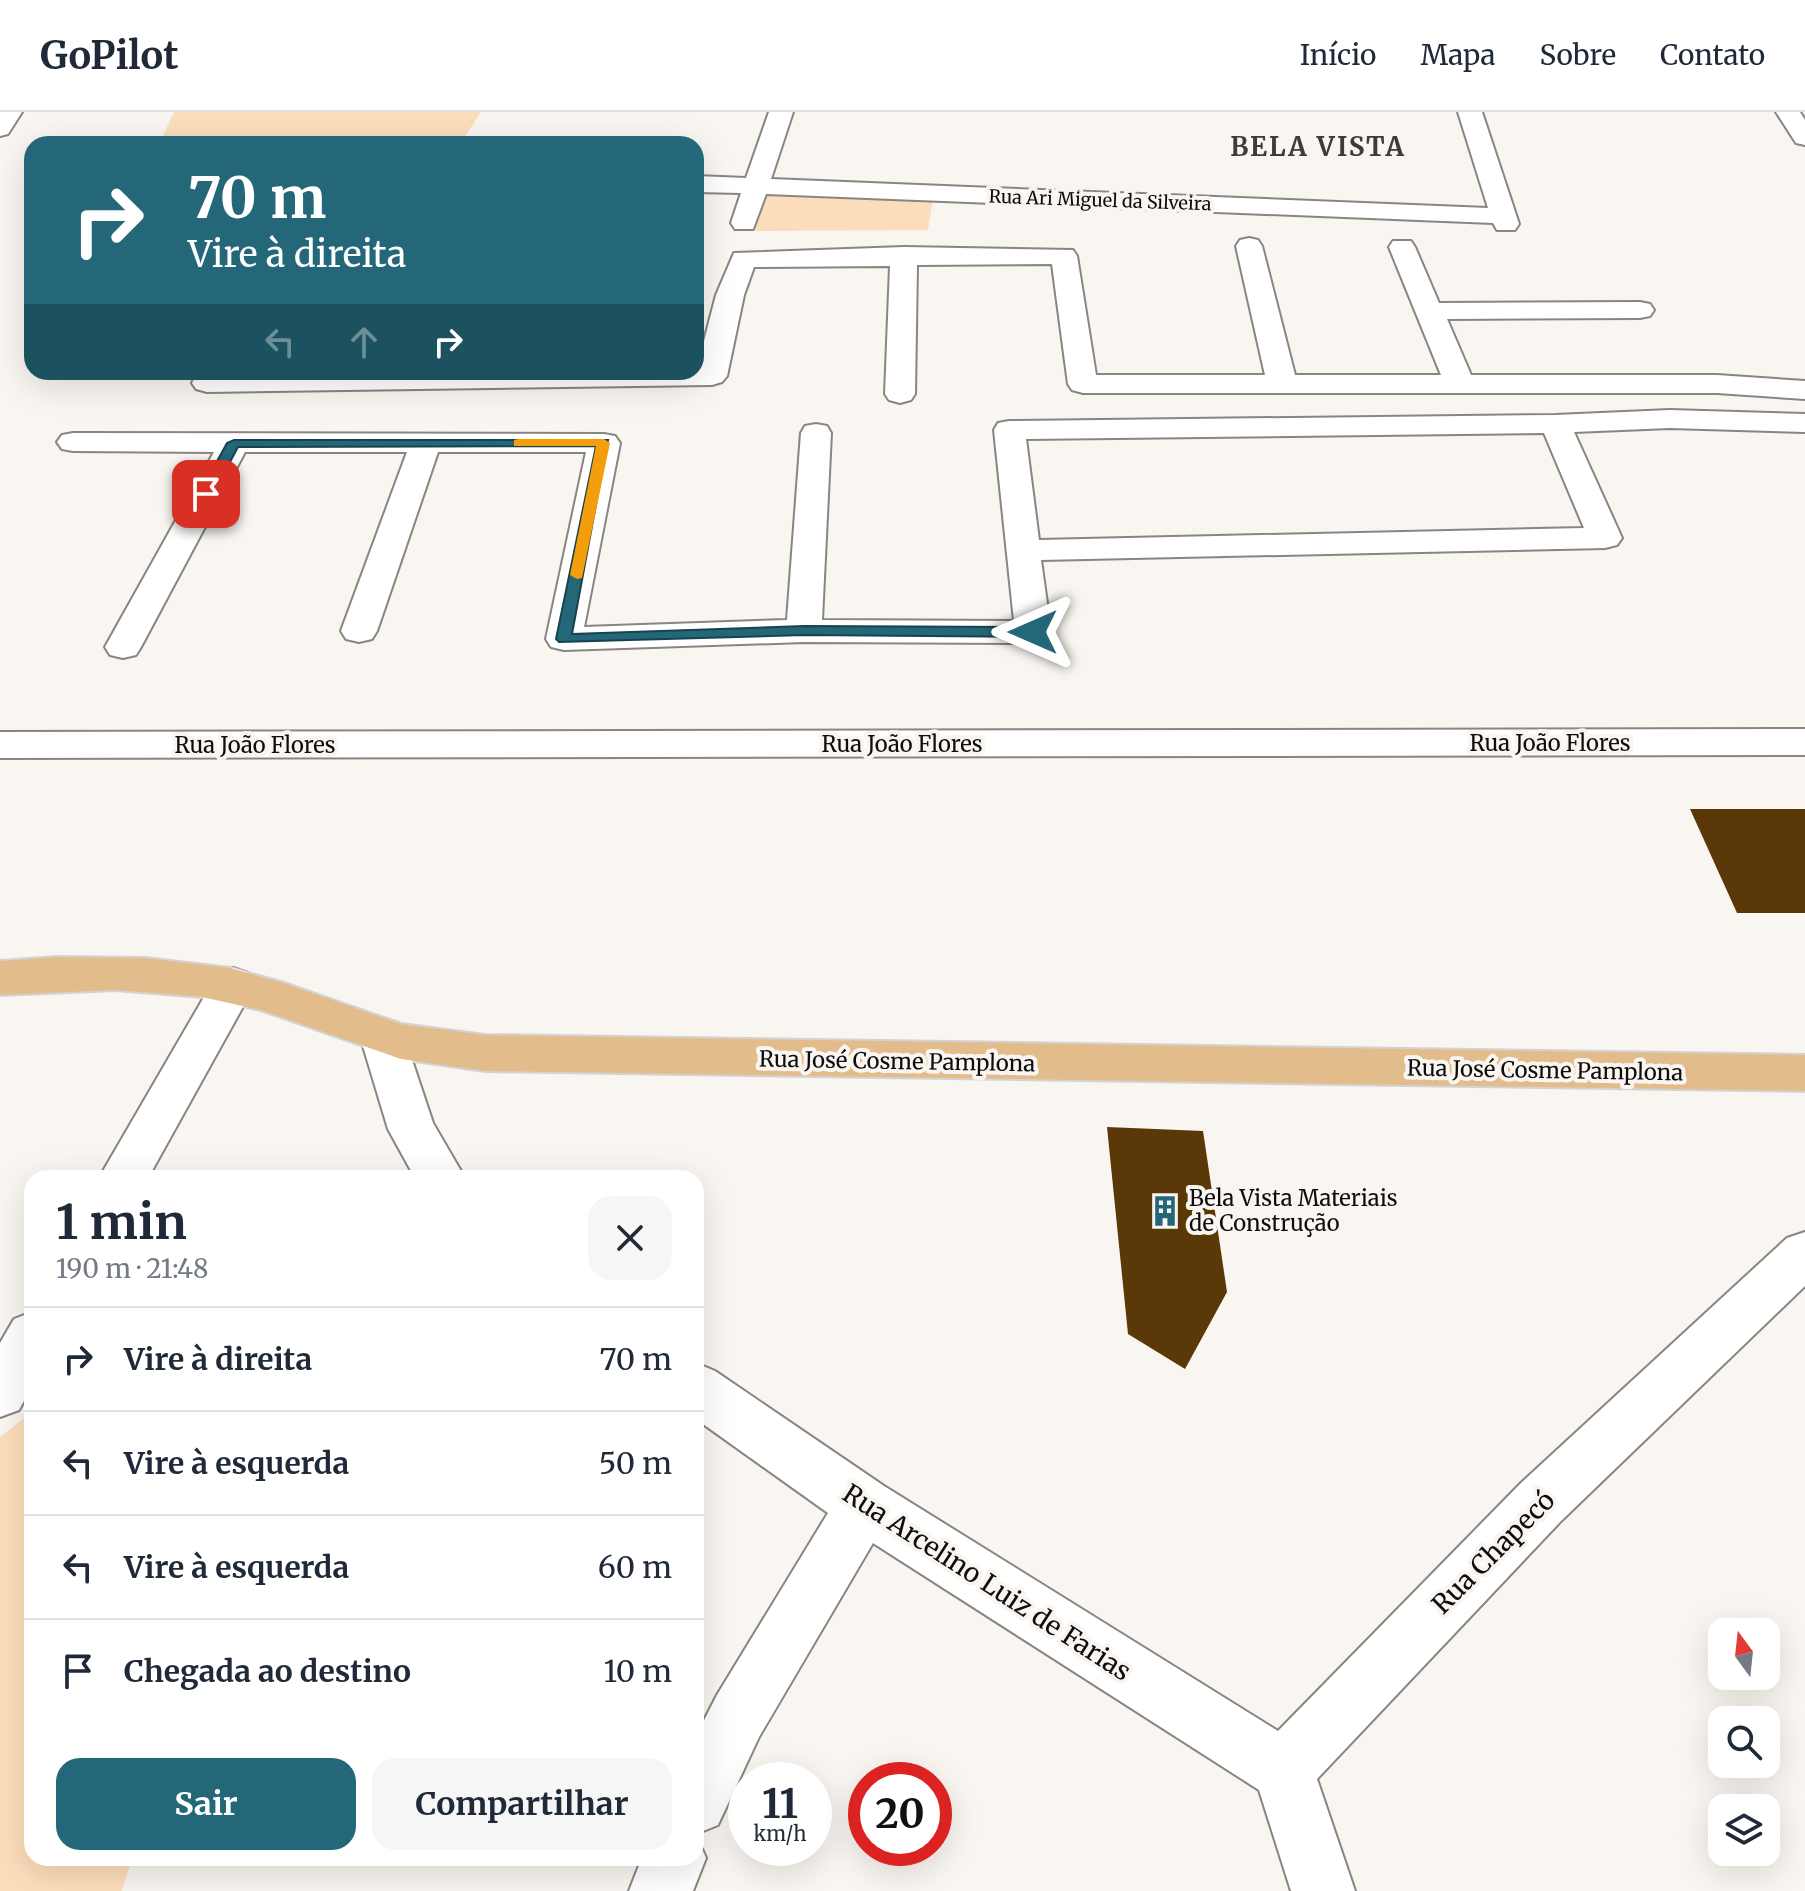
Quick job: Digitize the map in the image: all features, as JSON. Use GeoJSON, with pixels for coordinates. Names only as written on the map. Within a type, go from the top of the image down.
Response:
{"type":"FeatureCollection","features":[{"type":"Feature","properties":{"kind":"main road","name":"Rua José Cosme Pamplona"},"geometry":{"type":"LineString","coordinates":[[0,978],[106,974],[182,977],[233,985],[382,1036],[469,1053],[1805,1073]]}},
{"type":"Feature","properties":{"kind":"street"},"geometry":{"type":"LineString","coordinates":[[0,129],[10,112]]}},
{"type":"Feature","properties":{"kind":"street"},"geometry":{"type":"LineString","coordinates":[[744,223],[781,112]]}},
{"type":"Feature","properties":{"kind":"street","name":"Rua Ari Miguel da Silveira"},"geometry":{"type":"LineString","coordinates":[[704,184],[1505,220],[1470,112]]}},
{"type":"Feature","properties":{"kind":"street"},"geometry":{"type":"LineString","coordinates":[[1788,112],[1805,138]]}},
{"type":"Feature","properties":{"kind":"street"},"geometry":{"type":"LineString","coordinates":[[1249,246],[1282,383]]}},
{"type":"Feature","properties":{"kind":"street"},"geometry":{"type":"LineString","coordinates":[[1402,247],[1460,384]]}},
{"type":"Feature","properties":{"kind":"street"},"geometry":{"type":"LineString","coordinates":[[900,394],[904,255]]}},
{"type":"Feature","properties":{"kind":"street"},"geometry":{"type":"LineString","coordinates":[[704,376],[712,376],[719,295],[743,259],[904,255],[1064,256],[1083,384],[1717,384],[1805,390]]}},
{"type":"Feature","properties":{"kind":"street"},"geometry":{"type":"LineString","coordinates":[[1429,311],[1640,310]]}},
{"type":"Feature","properties":{"kind":"street"},"geometry":{"type":"LineString","coordinates":[[209,380],[207,383],[423,380]]}},
{"type":"Feature","properties":{"kind":"street"},"geometry":{"type":"LineString","coordinates":[[73,442],[604,443],[564,639],[804,631],[1033,632],[1009,430],[1555,424],[1670,419],[1805,423]]}},
{"type":"Feature","properties":{"kind":"street"},"geometry":{"type":"LineString","coordinates":[[1023,550],[1605,538],[1555,424]]}},
{"type":"Feature","properties":{"kind":"street"},"geometry":{"type":"LineString","coordinates":[[804,631],[816,433]]}},
{"type":"Feature","properties":{"kind":"street"},"geometry":{"type":"LineString","coordinates":[[123,647],[234,443]]}},
{"type":"Feature","properties":{"kind":"street"},"geometry":{"type":"LineString","coordinates":[[359,631],[426,443]]}},
{"type":"Feature","properties":{"kind":"street","name":"Rua João Flores"},"geometry":{"type":"LineString","coordinates":[[0,745],[1805,742]]}},
{"type":"Feature","properties":{"kind":"street"},"geometry":{"type":"LineString","coordinates":[[128,1170],[233,985]]}},
{"type":"Feature","properties":{"kind":"street"},"geometry":{"type":"LineString","coordinates":[[382,1036],[411,1129],[436,1170]]}},
{"type":"Feature","properties":{"kind":"street","name":"Rua Chapecó"},"geometry":{"type":"LineString","coordinates":[[1283,1770],[1541,1502],[1805,1254]]}},
{"type":"Feature","properties":{"kind":"street"},"geometry":{"type":"LineString","coordinates":[[0,1392],[24,1350]]}},
{"type":"Feature","properties":{"kind":"street","name":"Rua Arcelino Luiz de Farias"},"geometry":{"type":"LineString","coordinates":[[704,1394],[864,1505],[1283,1770]]}},
{"type":"Feature","properties":{"kind":"street"},"geometry":{"type":"LineString","coordinates":[[704,1786],[738,1716],[864,1505]]}},
{"type":"Feature","properties":{"kind":"street"},"geometry":{"type":"LineString","coordinates":[[1283,1770],[1323,1891]]}},
{"type":"Feature","properties":{"kind":"street"},"geometry":{"type":"LineString","coordinates":[[661,1891],[671,1866]]}},
{"type":"Feature","properties":{"kind":"shaded area"},"geometry":{"type":"Polygon","coordinates":[[[174,112],[481,112],[465,136],[163,136],[174,112]]]}},
{"type":"Feature","properties":{"kind":"shaded area"},"geometry":{"type":"Polygon","coordinates":[[[766,192],[933,198],[928,230],[753,231],[766,192]]]}},
{"type":"Feature","properties":{"kind":"shaded area"},"geometry":{"type":"Polygon","coordinates":[[[24,1418],[24,1866],[130,1866],[122,1891],[0,1891],[0,1437],[24,1418]]]}},
{"type":"Feature","properties":{"kind":"building"},"geometry":{"type":"Polygon","coordinates":[[[1690,809],[1805,809],[1805,913],[1737,913],[1690,809]]]}},
{"type":"Feature","properties":{"kind":"building","name":"Bela Vista Materiais de Construção"},"geometry":{"type":"Polygon","coordinates":[[[1107,1127],[1203,1131],[1227,1292],[1185,1369],[1128,1334],[1107,1127]]]}},
{"type":"Feature","properties":{"kind":"slow traffic"},"geometry":{"type":"LineString","coordinates":[[519,443],[604,443],[577,575]]}},
{"type":"Feature","properties":{"kind":"place","name":"Bela Vista Materiais de Construção"},"geometry":{"type":"Point","coordinates":[1165,1211]}},
{"type":"Feature","properties":{"kind":"district","name":"BELA VISTA"},"geometry":{"type":"Point","coordinates":[1318,146]}},
{"type":"Feature","properties":{"kind":"route"},"geometry":{"type":"LineString","coordinates":[[206,494],[234,443],[604,443],[564,639],[804,631],[1033,632]]}}]}
